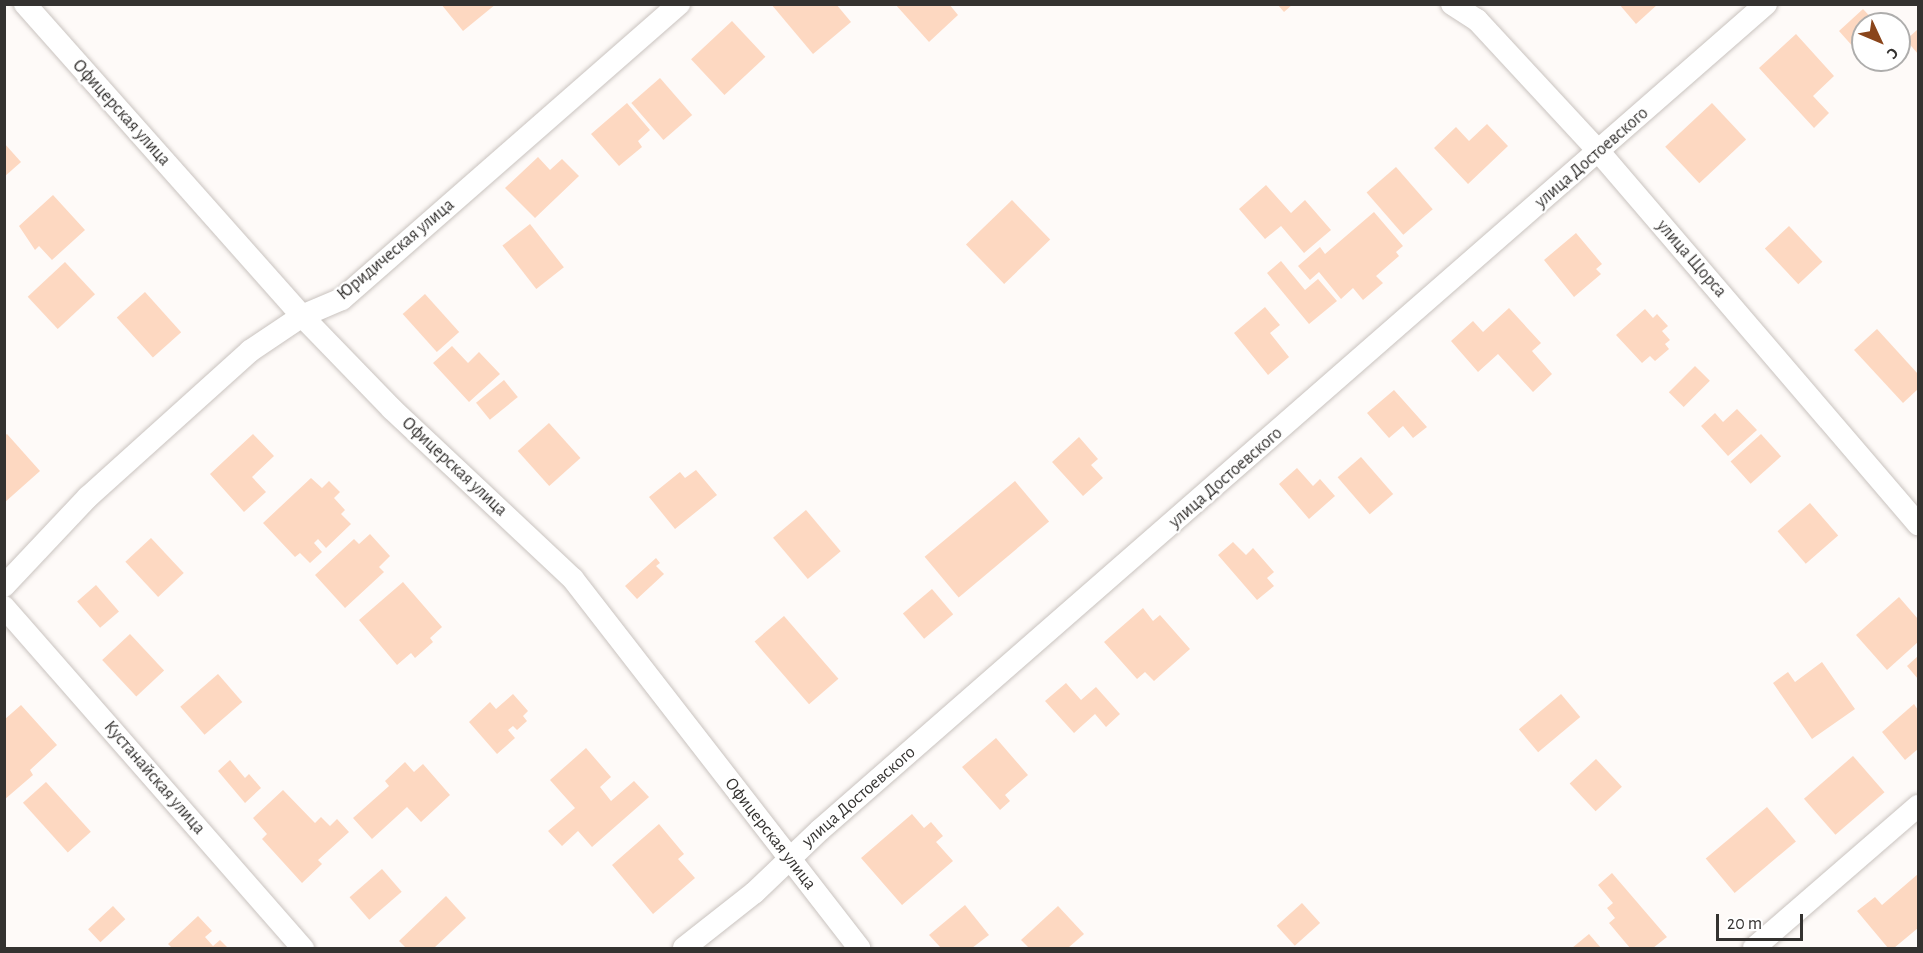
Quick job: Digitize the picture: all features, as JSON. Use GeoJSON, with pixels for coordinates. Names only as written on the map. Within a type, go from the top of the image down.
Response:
{"type":"FeatureCollection","features":[{"type":"Feature","properties":{"kind":"street","name":"Офицерская улица"},"geometry":{"type":"LineString","coordinates":[[25,4],[303,316],[392,409],[573,579],[788,860],[859,948]]}},
{"type":"Feature","properties":{"kind":"street","name":"Юридическая улица"},"geometry":{"type":"LineString","coordinates":[[4,586],[96,489],[250,351],[303,316],[342,299],[679,4]]}},
{"type":"Feature","properties":{"kind":"street","name":"улица Щорса"},"geometry":{"type":"LineString","coordinates":[[1452,4],[1477,20],[1600,153],[1918,524]]}},
{"type":"Feature","properties":{"kind":"street","name":"улица Достоевского"},"geometry":{"type":"LineString","coordinates":[[684,948],[1600,153],[1766,4]]}},
{"type":"Feature","properties":{"kind":"street","name":"Кустанайская улица"},"geometry":{"type":"LineString","coordinates":[[4,607],[303,948]]}},
{"type":"Feature","properties":{"kind":"street"},"geometry":{"type":"LineString","coordinates":[[1754,948],[1918,806]]}},
{"type":"Feature","properties":{"kind":"building"},"geometry":{"type":"Polygon","coordinates":[[[441,4],[496,4],[463,31],[441,4]]]}},
{"type":"Feature","properties":{"kind":"building"},"geometry":{"type":"Polygon","coordinates":[[[771,4],[836,4],[851,22],[813,54],[771,4]]]}},
{"type":"Feature","properties":{"kind":"building"},"geometry":{"type":"Polygon","coordinates":[[[895,4],[949,4],[958,15],[929,42],[895,4]]]}},
{"type":"Feature","properties":{"kind":"building"},"geometry":{"type":"Polygon","coordinates":[[[1277,4],[1293,4],[1284,12],[1277,4]]]}},
{"type":"Feature","properties":{"kind":"building"},"geometry":{"type":"Polygon","coordinates":[[[1619,4],[1658,4],[1636,24],[1619,4]]]}},
{"type":"Feature","properties":{"kind":"building"},"geometry":{"type":"Polygon","coordinates":[[[1851,20],[1851,44],[1839,31],[1851,20]]]}},
{"type":"Feature","properties":{"kind":"building"},"geometry":{"type":"Polygon","coordinates":[[[732,21],[765,57],[724,95],[691,59],[732,21]]]}},
{"type":"Feature","properties":{"kind":"building"},"geometry":{"type":"Polygon","coordinates":[[[1918,29],[1918,54],[1911,46],[1911,35],[1918,29]]]}},
{"type":"Feature","properties":{"kind":"building"},"geometry":{"type":"Polygon","coordinates":[[[1796,34],[1834,76],[1813,96],[1829,113],[1814,128],[1759,68],[1796,34]]]}},
{"type":"Feature","properties":{"kind":"building"},"geometry":{"type":"Polygon","coordinates":[[[660,78],[692,115],[663,140],[631,103],[660,78]]]}},
{"type":"Feature","properties":{"kind":"building"},"geometry":{"type":"Polygon","coordinates":[[[627,103],[650,130],[638,141],[642,147],[619,166],[591,134],[627,103]]]}},
{"type":"Feature","properties":{"kind":"building"},"geometry":{"type":"Polygon","coordinates":[[[1712,103],[1746,140],[1699,183],[1665,147],[1712,103]]]}},
{"type":"Feature","properties":{"kind":"building"},"geometry":{"type":"Polygon","coordinates":[[[1487,124],[1508,146],[1468,184],[1434,148],[1456,127],[1469,141],[1487,124]]]}},
{"type":"Feature","properties":{"kind":"building"},"geometry":{"type":"Polygon","coordinates":[[[4,143],[21,162],[4,177],[4,143]]]}},
{"type":"Feature","properties":{"kind":"building"},"geometry":{"type":"Polygon","coordinates":[[[538,157],[550,170],[562,159],[579,176],[535,218],[505,188],[538,157]]]}},
{"type":"Feature","properties":{"kind":"building"},"geometry":{"type":"Polygon","coordinates":[[[1396,167],[1433,209],[1403,235],[1367,193],[1396,167]]]}},
{"type":"Feature","properties":{"kind":"building"},"geometry":{"type":"Polygon","coordinates":[[[1266,185],[1291,213],[1305,200],[1331,230],[1304,253],[1281,226],[1265,239],[1239,209],[1266,185]]]}},
{"type":"Feature","properties":{"kind":"building"},"geometry":{"type":"Polygon","coordinates":[[[53,195],[85,230],[52,260],[39,246],[35,250],[19,226],[53,195]]]}},
{"type":"Feature","properties":{"kind":"building"},"geometry":{"type":"Polygon","coordinates":[[[1012,200],[1050,240],[1004,284],[966,244],[1012,200]]]}},
{"type":"Feature","properties":{"kind":"building"},"geometry":{"type":"Polygon","coordinates":[[[1374,212],[1403,246],[1396,252],[1399,256],[1376,276],[1383,283],[1363,300],[1353,288],[1341,299],[1319,272],[1310,280],[1298,266],[1320,247],[1325,254],[1374,212]]]}},
{"type":"Feature","properties":{"kind":"building"},"geometry":{"type":"Polygon","coordinates":[[[530,224],[564,267],[536,289],[502,246],[530,224]]]}},
{"type":"Feature","properties":{"kind":"building"},"geometry":{"type":"Polygon","coordinates":[[[1789,226],[1822,262],[1798,284],[1765,249],[1789,226]]]}},
{"type":"Feature","properties":{"kind":"building"},"geometry":{"type":"Polygon","coordinates":[[[1576,233],[1602,264],[1596,269],[1601,274],[1574,297],[1544,260],[1576,233]]]}},
{"type":"Feature","properties":{"kind":"building"},"geometry":{"type":"Polygon","coordinates":[[[1281,261],[1305,290],[1318,279],[1337,301],[1309,324],[1267,273],[1281,261]]]}},
{"type":"Feature","properties":{"kind":"building"},"geometry":{"type":"Polygon","coordinates":[[[65,262],[95,294],[58,329],[28,297],[65,262]]]}},
{"type":"Feature","properties":{"kind":"building"},"geometry":{"type":"Polygon","coordinates":[[[145,292],[181,332],[153,358],[117,317],[145,292]]]}},
{"type":"Feature","properties":{"kind":"building"},"geometry":{"type":"Polygon","coordinates":[[[425,294],[459,332],[437,352],[403,314],[425,294]]]}},
{"type":"Feature","properties":{"kind":"building"},"geometry":{"type":"Polygon","coordinates":[[[1265,307],[1280,325],[1270,333],[1289,357],[1268,375],[1234,333],[1265,307]]]}},
{"type":"Feature","properties":{"kind":"building"},"geometry":{"type":"Polygon","coordinates":[[[1509,308],[1541,343],[1532,351],[1552,374],[1533,392],[1498,354],[1478,372],[1451,341],[1473,321],[1483,332],[1509,308]]]}},
{"type":"Feature","properties":{"kind":"building"},"geometry":{"type":"Polygon","coordinates":[[[1645,309],[1653,318],[1657,314],[1668,326],[1662,331],[1670,340],[1665,344],[1669,349],[1655,361],[1650,356],[1642,363],[1616,335],[1645,309]]]}},
{"type":"Feature","properties":{"kind":"building"},"geometry":{"type":"Polygon","coordinates":[[[1877,329],[1918,374],[1918,389],[1903,403],[1854,350],[1877,329]]]}},
{"type":"Feature","properties":{"kind":"building"},"geometry":{"type":"Polygon","coordinates":[[[452,346],[468,363],[479,352],[500,374],[469,402],[433,363],[452,346]]]}},
{"type":"Feature","properties":{"kind":"building"},"geometry":{"type":"Polygon","coordinates":[[[1695,366],[1710,381],[1684,407],[1669,392],[1695,366]]]}},
{"type":"Feature","properties":{"kind":"building"},"geometry":{"type":"Polygon","coordinates":[[[504,380],[518,397],[490,420],[476,403],[504,380]]]}},
{"type":"Feature","properties":{"kind":"building"},"geometry":{"type":"Polygon","coordinates":[[[1394,390],[1427,427],[1413,438],[1403,426],[1389,438],[1367,413],[1394,390]]]}},
{"type":"Feature","properties":{"kind":"building"},"geometry":{"type":"Polygon","coordinates":[[[1737,409],[1757,430],[1728,456],[1701,426],[1715,413],[1723,422],[1737,409]]]}},
{"type":"Feature","properties":{"kind":"building"},"geometry":{"type":"Polygon","coordinates":[[[549,423],[580,458],[549,486],[518,451],[549,423]]]}},
{"type":"Feature","properties":{"kind":"building"},"geometry":{"type":"Polygon","coordinates":[[[7,434],[40,471],[4,503],[4,436],[7,434]]]}},
{"type":"Feature","properties":{"kind":"building"},"geometry":{"type":"Polygon","coordinates":[[[253,434],[274,456],[252,477],[266,492],[244,512],[210,474],[253,434]]]}},
{"type":"Feature","properties":{"kind":"building"},"geometry":{"type":"Polygon","coordinates":[[[1761,434],[1781,456],[1751,484],[1731,461],[1761,434]]]}},
{"type":"Feature","properties":{"kind":"building"},"geometry":{"type":"Polygon","coordinates":[[[1079,437],[1098,459],[1091,465],[1103,478],[1083,496],[1052,462],[1079,437]]]}},
{"type":"Feature","properties":{"kind":"building"},"geometry":{"type":"Polygon","coordinates":[[[1361,457],[1393,494],[1370,514],[1338,477],[1361,457]]]}},
{"type":"Feature","properties":{"kind":"building"},"geometry":{"type":"Polygon","coordinates":[[[1297,468],[1313,486],[1320,479],[1335,496],[1309,519],[1279,484],[1297,468]]]}},
{"type":"Feature","properties":{"kind":"building"},"geometry":{"type":"Polygon","coordinates":[[[696,470],[717,495],[675,529],[649,497],[680,472],[685,478],[696,470]]]}},
{"type":"Feature","properties":{"kind":"building"},"geometry":{"type":"Polygon","coordinates":[[[311,478],[322,488],[329,481],[340,492],[334,498],[345,510],[341,514],[351,524],[326,548],[318,539],[314,543],[322,552],[310,563],[300,553],[295,557],[263,523],[311,478]]]}},
{"type":"Feature","properties":{"kind":"building"},"geometry":{"type":"Polygon","coordinates":[[[1015,481],[1049,522],[959,597],[925,557],[1015,481]]]}},
{"type":"Feature","properties":{"kind":"building"},"geometry":{"type":"Polygon","coordinates":[[[1810,503],[1838,535],[1806,564],[1778,531],[1810,503]]]}},
{"type":"Feature","properties":{"kind":"building"},"geometry":{"type":"Polygon","coordinates":[[[806,510],[841,551],[808,579],[773,538],[806,510]]]}},
{"type":"Feature","properties":{"kind":"building"},"geometry":{"type":"Polygon","coordinates":[[[370,534],[390,556],[379,567],[384,572],[345,608],[315,575],[354,539],[359,544],[370,534]]]}},
{"type":"Feature","properties":{"kind":"building"},"geometry":{"type":"Polygon","coordinates":[[[151,538],[184,573],[158,597],[125,562],[151,538]]]}},
{"type":"Feature","properties":{"kind":"building"},"geometry":{"type":"Polygon","coordinates":[[[1233,542],[1246,555],[1253,548],[1274,572],[1267,578],[1274,586],[1257,600],[1218,555],[1233,542]]]}},
{"type":"Feature","properties":{"kind":"building"},"geometry":{"type":"Polygon","coordinates":[[[656,558],[660,563],[656,566],[664,574],[637,599],[625,586],[656,558]]]}},
{"type":"Feature","properties":{"kind":"building"},"geometry":{"type":"Polygon","coordinates":[[[403,582],[442,627],[430,638],[433,642],[415,658],[411,653],[397,665],[359,620],[403,582]]]}},
{"type":"Feature","properties":{"kind":"building"},"geometry":{"type":"Polygon","coordinates":[[[96,585],[119,611],[100,628],[77,601],[96,585]]]}},
{"type":"Feature","properties":{"kind":"building"},"geometry":{"type":"Polygon","coordinates":[[[932,589],[953,614],[924,639],[903,613],[932,589]]]}},
{"type":"Feature","properties":{"kind":"building"},"geometry":{"type":"Polygon","coordinates":[[[1899,597],[1918,619],[1918,642],[1887,670],[1856,635],[1899,597]]]}},
{"type":"Feature","properties":{"kind":"building"},"geometry":{"type":"Polygon","coordinates":[[[1143,608],[1153,621],[1160,615],[1190,649],[1154,681],[1145,672],[1137,679],[1104,642],[1143,608]]]}},
{"type":"Feature","properties":{"kind":"building"},"geometry":{"type":"Polygon","coordinates":[[[784,616],[838,679],[809,704],[755,642],[784,616]]]}},
{"type":"Feature","properties":{"kind":"building"},"geometry":{"type":"Polygon","coordinates":[[[130,634],[164,671],[136,696],[102,660],[130,634]]]}},
{"type":"Feature","properties":{"kind":"building"},"geometry":{"type":"Polygon","coordinates":[[[1918,656],[1918,679],[1907,666],[1918,656]]]}},
{"type":"Feature","properties":{"kind":"building"},"geometry":{"type":"Polygon","coordinates":[[[1822,662],[1855,709],[1812,739],[1773,683],[1788,672],[1795,682],[1822,662]]]}},
{"type":"Feature","properties":{"kind":"building"},"geometry":{"type":"Polygon","coordinates":[[[218,674],[242,702],[205,735],[180,707],[218,674]]]}},
{"type":"Feature","properties":{"kind":"building"},"geometry":{"type":"Polygon","coordinates":[[[1066,683],[1081,700],[1096,687],[1120,714],[1106,727],[1095,714],[1074,733],[1045,701],[1066,683]]]}},
{"type":"Feature","properties":{"kind":"building"},"geometry":{"type":"Polygon","coordinates":[[[513,694],[528,711],[523,716],[527,721],[517,730],[513,726],[508,730],[515,738],[497,754],[469,722],[490,702],[496,709],[513,694]]]}},
{"type":"Feature","properties":{"kind":"building"},"geometry":{"type":"Polygon","coordinates":[[[1561,694],[1580,717],[1538,752],[1519,729],[1561,694]]]}},
{"type":"Feature","properties":{"kind":"building"},"geometry":{"type":"Polygon","coordinates":[[[1914,704],[1918,710],[1918,749],[1905,760],[1882,732],[1914,704]]]}},
{"type":"Feature","properties":{"kind":"building"},"geometry":{"type":"Polygon","coordinates":[[[21,705],[57,745],[30,770],[33,775],[4,800],[4,720],[21,705]]]}},
{"type":"Feature","properties":{"kind":"building"},"geometry":{"type":"Polygon","coordinates":[[[996,738],[1028,775],[1005,795],[1010,801],[1000,810],[962,767],[996,738]]]}},
{"type":"Feature","properties":{"kind":"building"},"geometry":{"type":"Polygon","coordinates":[[[586,748],[611,777],[600,787],[611,801],[634,781],[649,797],[592,847],[578,831],[562,846],[548,831],[575,808],[550,780],[586,748]]]}},
{"type":"Feature","properties":{"kind":"building"},"geometry":{"type":"Polygon","coordinates":[[[1853,756],[1884,792],[1835,835],[1804,799],[1853,756]]]}},
{"type":"Feature","properties":{"kind":"building"},"geometry":{"type":"Polygon","coordinates":[[[1596,759],[1622,787],[1596,811],[1570,784],[1596,759]]]}},
{"type":"Feature","properties":{"kind":"building"},"geometry":{"type":"Polygon","coordinates":[[[230,760],[245,778],[249,774],[261,788],[245,803],[218,771],[230,760]]]}},
{"type":"Feature","properties":{"kind":"building"},"geometry":{"type":"Polygon","coordinates":[[[405,762],[414,772],[423,764],[450,795],[421,822],[407,807],[372,839],[353,818],[389,786],[385,781],[405,762]]]}},
{"type":"Feature","properties":{"kind":"building"},"geometry":{"type":"Polygon","coordinates":[[[46,782],[91,832],[68,853],[23,803],[46,782]]]}},
{"type":"Feature","properties":{"kind":"building"},"geometry":{"type":"Polygon","coordinates":[[[283,790],[315,823],[321,817],[330,826],[337,819],[349,832],[318,860],[322,864],[302,883],[262,839],[267,834],[253,818],[283,790]]]}},
{"type":"Feature","properties":{"kind":"building"},"geometry":{"type":"Polygon","coordinates":[[[1767,807],[1796,841],[1735,893],[1706,858],[1767,807]]]}},
{"type":"Feature","properties":{"kind":"building"},"geometry":{"type":"Polygon","coordinates":[[[912,814],[924,828],[931,822],[943,836],[936,842],[953,861],[902,905],[861,858],[912,814]]]}},
{"type":"Feature","properties":{"kind":"building"},"geometry":{"type":"Polygon","coordinates":[[[659,824],[684,854],[678,859],[695,878],[653,914],[612,865],[659,824]]]}},
{"type":"Feature","properties":{"kind":"building"},"geometry":{"type":"Polygon","coordinates":[[[382,869],[402,892],[369,920],[350,897],[382,869]]]}},
{"type":"Feature","properties":{"kind":"building"},"geometry":{"type":"Polygon","coordinates":[[[1612,873],[1667,937],[1653,948],[1630,948],[1609,923],[1615,918],[1607,908],[1613,903],[1598,885],[1612,873]]]}},
{"type":"Feature","properties":{"kind":"building"},"geometry":{"type":"Polygon","coordinates":[[[1918,874],[1918,928],[1894,948],[1888,948],[1857,911],[1875,897],[1882,905],[1918,874]]]}},
{"type":"Feature","properties":{"kind":"building"},"geometry":{"type":"Polygon","coordinates":[[[446,896],[466,918],[434,948],[406,948],[399,941],[446,896]]]}},
{"type":"Feature","properties":{"kind":"building"},"geometry":{"type":"Polygon","coordinates":[[[1302,903],[1320,923],[1295,946],[1277,926],[1302,903]]]}},
{"type":"Feature","properties":{"kind":"building"},"geometry":{"type":"Polygon","coordinates":[[[965,905],[989,935],[972,948],[941,948],[929,935],[965,905]]]}},
{"type":"Feature","properties":{"kind":"building"},"geometry":{"type":"Polygon","coordinates":[[[113,906],[125,919],[100,942],[88,929],[113,906]]]}},
{"type":"Feature","properties":{"kind":"building"},"geometry":{"type":"Polygon","coordinates":[[[1058,906],[1084,934],[1068,948],[1029,948],[1021,940],[1058,906]]]}},
{"type":"Feature","properties":{"kind":"building"},"geometry":{"type":"Polygon","coordinates":[[[198,916],[212,931],[205,937],[213,946],[220,940],[228,948],[172,948],[168,944],[198,916]]]}},
{"type":"Feature","properties":{"kind":"building"},"geometry":{"type":"Polygon","coordinates":[[[1589,934],[1601,948],[1572,948],[1589,934]]]}}]}
